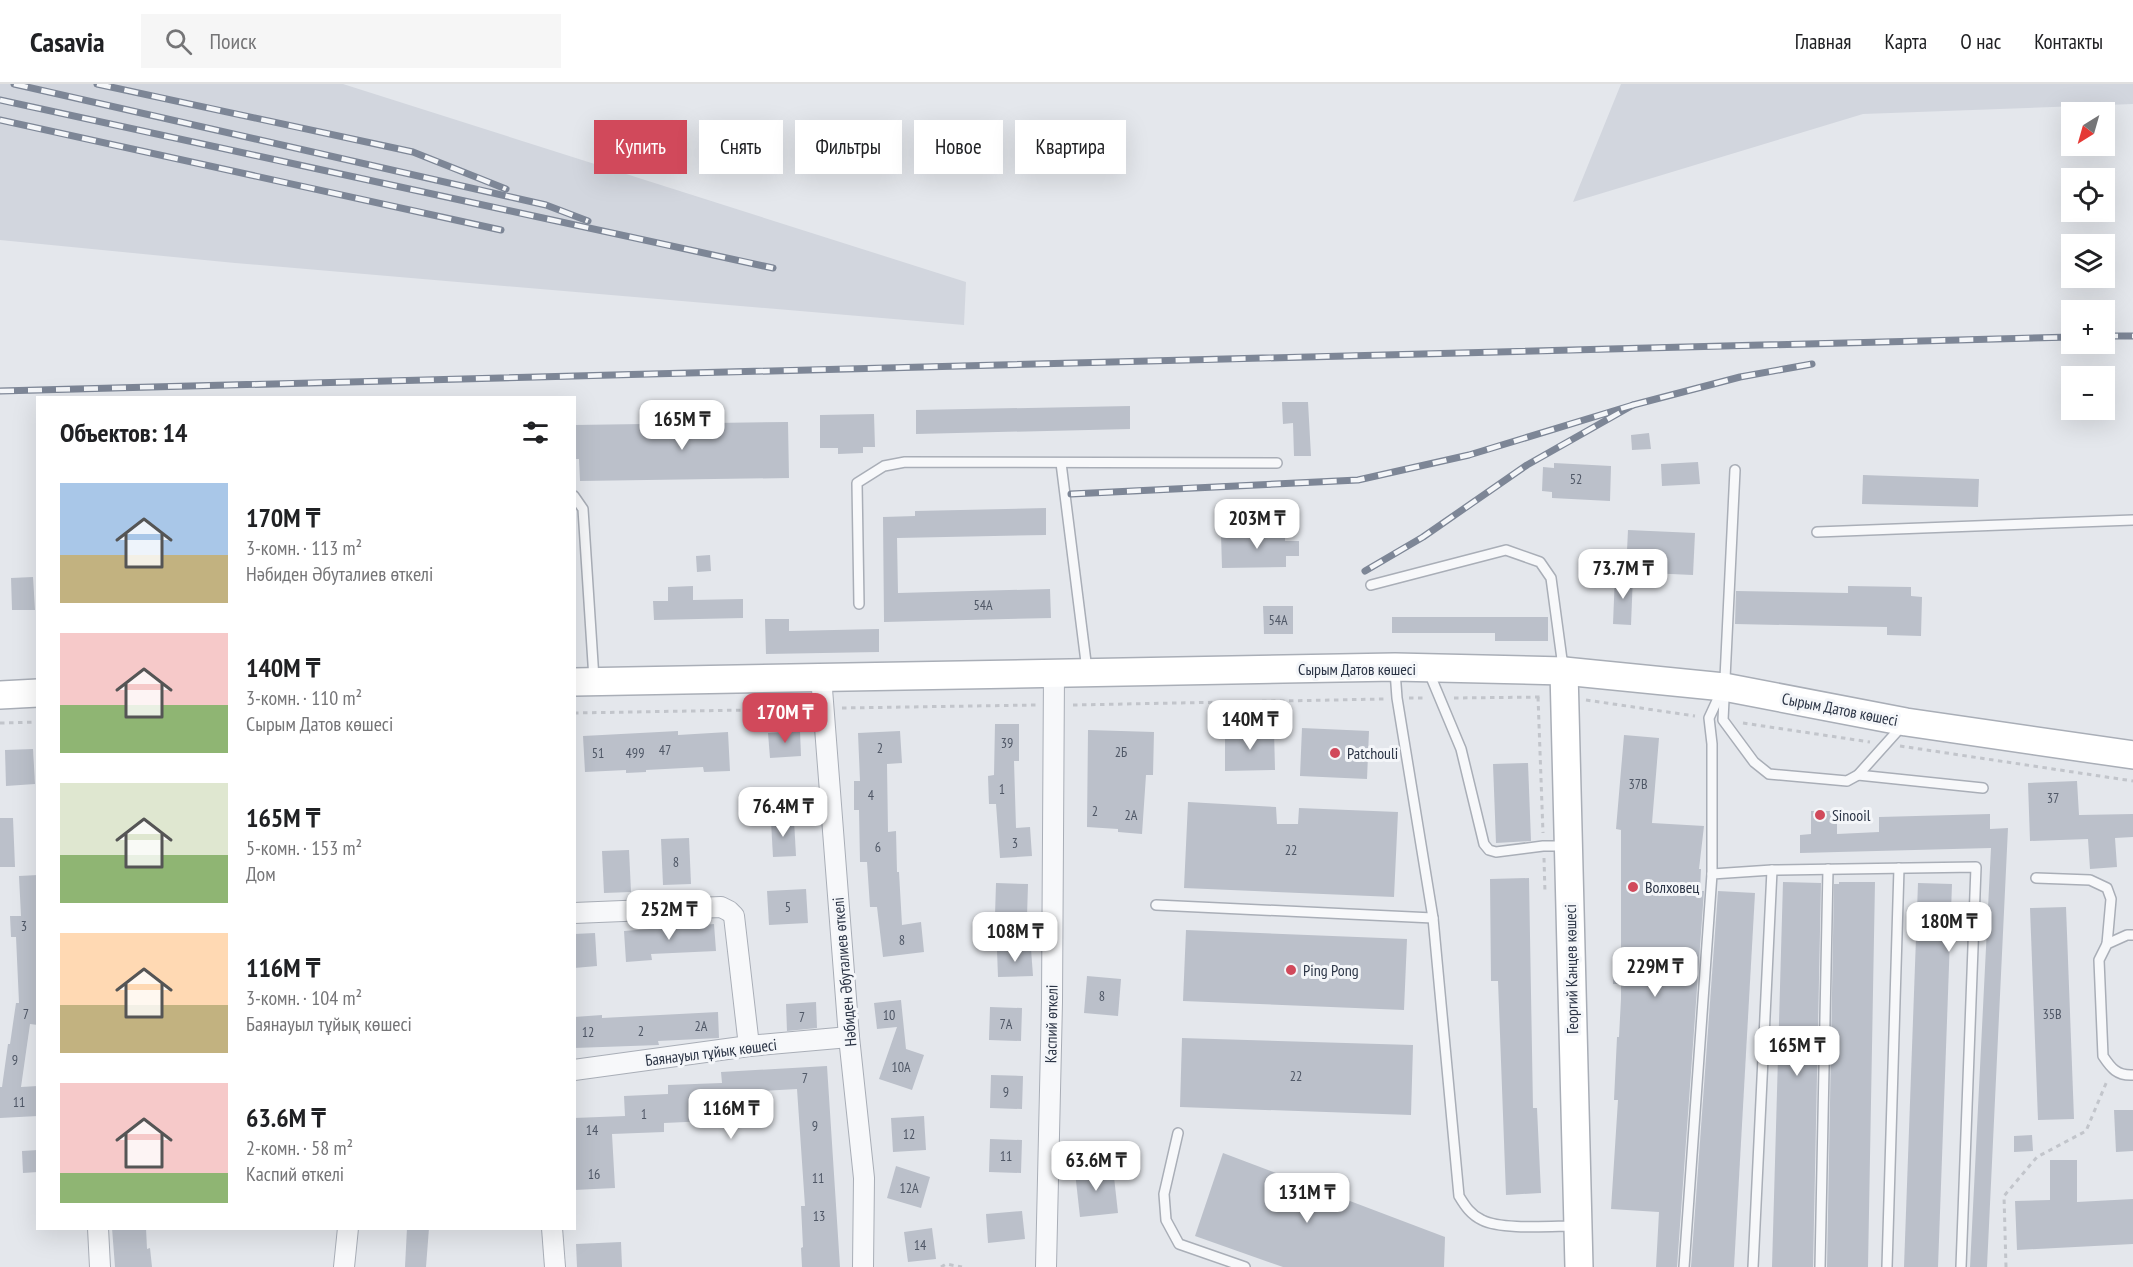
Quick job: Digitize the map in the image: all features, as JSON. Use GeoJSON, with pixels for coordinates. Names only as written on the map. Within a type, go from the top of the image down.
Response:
{"type":"FeatureCollection","features":[{"type":"Feature","properties":{"kind":"main road","name":"Сырым Датов көшесі"},"geometry":{"type":"LineString","coordinates":[[584,682],[821,676],[1427,668],[1564,684],[1724,687],[1905,722],[2133,755]]}},
{"type":"Feature","properties":{"kind":"main road","name":"Георгий Канцев көшесі"},"geometry":{"type":"LineString","coordinates":[[1564,684],[1579,1267]]}},
{"type":"Feature","properties":{"kind":"main road"},"geometry":{"type":"LineString","coordinates":[[0,695],[36,693]]}},
{"type":"Feature","properties":{"kind":"street","name":"Каспий өткелі"},"geometry":{"type":"LineString","coordinates":[[1046,1267],[1052,1002],[1054,673]]}},
{"type":"Feature","properties":{"kind":"street","name":"Нәбиден Әбуталиев өткелі"},"geometry":{"type":"LineString","coordinates":[[821,676],[849,1037],[864,1178],[863,1267]]}},
{"type":"Feature","properties":{"kind":"street"},"geometry":{"type":"LineString","coordinates":[[576,913],[721,907],[729,910],[734,916],[749,1046]]}},
{"type":"Feature","properties":{"kind":"street","name":"Баянауыл тұйық көшесі"},"geometry":{"type":"LineString","coordinates":[[576,1070],[749,1046],[849,1037]]}},
{"type":"Feature","properties":{"kind":"street"},"geometry":{"type":"LineString","coordinates":[[98,1230],[100,1267]]}},
{"type":"Feature","properties":{"kind":"street"},"geometry":{"type":"LineString","coordinates":[[344,1267],[348,1230]]}},
{"type":"Feature","properties":{"kind":"street"},"geometry":{"type":"LineString","coordinates":[[552,1230],[555,1267]]}},
{"type":"Feature","properties":{"kind":"lane"},"geometry":{"type":"LineString","coordinates":[[859,604],[857,483],[884,466],[905,462],[1277,463]]}},
{"type":"Feature","properties":{"kind":"lane"},"geometry":{"type":"LineString","coordinates":[[1061,463],[1087,673]]}},
{"type":"Feature","properties":{"kind":"lane"},"geometry":{"type":"LineString","coordinates":[[1735,470],[1723,720],[1754,762],[1769,774],[1847,781],[1858,775],[1905,722]]}},
{"type":"Feature","properties":{"kind":"lane"},"geometry":{"type":"LineString","coordinates":[[576,499],[583,509],[584,682]]}},
{"type":"Feature","properties":{"kind":"lane"},"geometry":{"type":"LineString","coordinates":[[1817,532],[2133,520]]}},
{"type":"Feature","properties":{"kind":"lane"},"geometry":{"type":"LineString","coordinates":[[1371,585],[1506,550],[1540,562],[1551,578],[1564,684]]}},
{"type":"Feature","properties":{"kind":"lane"},"geometry":{"type":"LineString","coordinates":[[1395,667],[1397,698],[1432,918],[1459,1197],[1468,1210],[1482,1220],[1498,1225],[1578,1226]]}},
{"type":"Feature","properties":{"kind":"lane"},"geometry":{"type":"LineString","coordinates":[[1427,668],[1461,749],[1484,844],[1496,852],[1543,846],[1568,846]]}},
{"type":"Feature","properties":{"kind":"lane"},"geometry":{"type":"LineString","coordinates":[[1684,1267],[1712,874],[1712,744],[1709,718],[1724,687]]}},
{"type":"Feature","properties":{"kind":"lane"},"geometry":{"type":"LineString","coordinates":[[1858,775],[1983,788]]}},
{"type":"Feature","properties":{"kind":"lane"},"geometry":{"type":"LineString","coordinates":[[1712,874],[1772,870],[1976,867],[1961,1267]]}},
{"type":"Feature","properties":{"kind":"lane"},"geometry":{"type":"LineString","coordinates":[[1887,1267],[1899,868]]}},
{"type":"Feature","properties":{"kind":"lane"},"geometry":{"type":"LineString","coordinates":[[1820,1267],[1828,869]]}},
{"type":"Feature","properties":{"kind":"lane"},"geometry":{"type":"LineString","coordinates":[[1753,1267],[1772,870]]}},
{"type":"Feature","properties":{"kind":"lane"},"geometry":{"type":"LineString","coordinates":[[2036,878],[2090,880],[2107,888],[2111,899],[2107,944],[2099,960],[2103,1056],[2111,1070],[2133,1075]]}},
{"type":"Feature","properties":{"kind":"lane"},"geometry":{"type":"LineString","coordinates":[[1156,905],[1432,918]]}},
{"type":"Feature","properties":{"kind":"lane"},"geometry":{"type":"LineString","coordinates":[[2107,944],[2133,935]]}},
{"type":"Feature","properties":{"kind":"lane"},"geometry":{"type":"LineString","coordinates":[[1178,1133],[1164,1194],[1166,1220],[1179,1244],[1245,1267]]}},
{"type":"Feature","properties":{"kind":"path"},"geometry":{"type":"LineString","coordinates":[[576,713],[1438,698],[1564,684],[1709,718]]}},
{"type":"Feature","properties":{"kind":"path"},"geometry":{"type":"LineString","coordinates":[[1723,720],[2133,781]]}},
{"type":"Feature","properties":{"kind":"path"},"geometry":{"type":"LineString","coordinates":[[0,723],[36,722]]}},
{"type":"Feature","properties":{"kind":"path"},"geometry":{"type":"LineString","coordinates":[[2006,1267],[2004,1196],[2037,1157],[2086,1131],[2111,1070]]}},
{"type":"Feature","properties":{"kind":"path"},"geometry":{"type":"LineString","coordinates":[[941,1267],[946,1264],[962,1267]]}},
{"type":"Feature","properties":{"kind":"shaded area"},"geometry":{"type":"Polygon","coordinates":[[[0,84],[343,84],[594,164],[594,174],[626,174],[966,282],[964,325],[235,263],[0,240],[0,84]]]}},
{"type":"Feature","properties":{"kind":"shaded area"},"geometry":{"type":"Polygon","coordinates":[[[1621,84],[2133,84],[2133,104],[2061,102],[2061,107],[1863,114],[1573,202],[1621,84]]]}},
{"type":"Feature","properties":{"kind":"building"},"geometry":{"type":"Polygon","coordinates":[[[1282,402],[1308,402],[1311,456],[1294,456],[1293,423],[1283,424],[1282,402]]]}},
{"type":"Feature","properties":{"kind":"building"},"geometry":{"type":"Polygon","coordinates":[[[1130,406],[1130,429],[916,434],[916,410],[1130,406]]]}},
{"type":"Feature","properties":{"kind":"building"},"geometry":{"type":"Polygon","coordinates":[[[874,414],[875,447],[863,447],[863,453],[838,454],[838,448],[820,448],[820,415],[874,414]]]}},
{"type":"Feature","properties":{"kind":"building"},"geometry":{"type":"Polygon","coordinates":[[[788,422],[789,478],[580,481],[579,459],[576,459],[576,425],[788,422]]]}},
{"type":"Feature","properties":{"kind":"building"},"geometry":{"type":"Polygon","coordinates":[[[1649,433],[1651,449],[1632,450],[1631,435],[1649,433]]]}},
{"type":"Feature","properties":{"kind":"building"},"geometry":{"type":"Polygon","coordinates":[[[1698,462],[1700,484],[1662,486],[1661,464],[1698,462]]]}},
{"type":"Feature","properties":{"kind":"building"},"geometry":{"type":"Polygon","coordinates":[[[1554,463],[1611,466],[1610,501],[1552,498],[1552,492],[1542,491],[1543,467],[1554,468],[1554,463]]]}},
{"type":"Feature","properties":{"kind":"building"},"geometry":{"type":"Polygon","coordinates":[[[1863,475],[1979,479],[1978,507],[1862,504],[1863,475]]]}},
{"type":"Feature","properties":{"kind":"building"},"geometry":{"type":"Polygon","coordinates":[[[1046,508],[1046,535],[897,538],[898,593],[1050,589],[1051,618],[884,622],[883,517],[915,516],[915,511],[1046,508]]]}},
{"type":"Feature","properties":{"kind":"building"},"geometry":{"type":"Polygon","coordinates":[[[1628,530],[1695,533],[1693,575],[1626,572],[1628,530]]]}},
{"type":"Feature","properties":{"kind":"building"},"geometry":{"type":"Polygon","coordinates":[[[1285,533],[1285,541],[1299,541],[1299,556],[1286,556],[1286,567],[1222,568],[1221,534],[1285,533]]]}},
{"type":"Feature","properties":{"kind":"building"},"geometry":{"type":"Polygon","coordinates":[[[710,555],[711,571],[697,572],[696,556],[710,555]]]}},
{"type":"Feature","properties":{"kind":"building"},"geometry":{"type":"Polygon","coordinates":[[[1615,575],[1633,575],[1631,625],[1613,624],[1615,575]]]}},
{"type":"Feature","properties":{"kind":"building"},"geometry":{"type":"Polygon","coordinates":[[[33,577],[35,610],[12,610],[11,578],[33,577]]]}},
{"type":"Feature","properties":{"kind":"building"},"geometry":{"type":"Polygon","coordinates":[[[693,586],[693,600],[743,599],[743,618],[654,620],[653,601],[668,601],[668,587],[693,586]]]}},
{"type":"Feature","properties":{"kind":"building"},"geometry":{"type":"Polygon","coordinates":[[[1848,586],[1911,587],[1911,596],[1922,597],[1921,636],[1887,635],[1887,627],[1735,624],[1736,591],[1848,593],[1848,586]]]}},
{"type":"Feature","properties":{"kind":"building"},"geometry":{"type":"Polygon","coordinates":[[[1263,606],[1293,606],[1293,634],[1264,634],[1263,606]]]}},
{"type":"Feature","properties":{"kind":"building"},"geometry":{"type":"Polygon","coordinates":[[[1392,617],[1548,617],[1548,641],[1495,641],[1495,633],[1392,633],[1392,617]]]}},
{"type":"Feature","properties":{"kind":"building"},"geometry":{"type":"Polygon","coordinates":[[[765,619],[789,619],[789,631],[879,629],[879,652],[766,654],[765,619]]]}},
{"type":"Feature","properties":{"kind":"building"},"geometry":{"type":"Polygon","coordinates":[[[995,724],[1019,724],[1019,761],[1014,761],[1016,828],[1030,827],[1032,856],[1000,858],[996,804],[989,804],[988,776],[994,775],[995,724]]]}},
{"type":"Feature","properties":{"kind":"building","name":"Patchouli"},"geometry":{"type":"Polygon","coordinates":[[[1302,728],[1369,731],[1367,779],[1300,776],[1302,728]]]}},
{"type":"Feature","properties":{"kind":"building"},"geometry":{"type":"Polygon","coordinates":[[[1088,730],[1154,732],[1153,775],[1146,775],[1142,834],[1118,832],[1118,829],[1087,827],[1088,730]]]}},
{"type":"Feature","properties":{"kind":"building"},"geometry":{"type":"Polygon","coordinates":[[[1274,730],[1275,770],[1225,771],[1225,731],[1274,730]]]}},
{"type":"Feature","properties":{"kind":"building"},"geometry":{"type":"Polygon","coordinates":[[[678,731],[678,735],[728,732],[730,771],[704,772],[703,767],[626,773],[626,770],[585,772],[583,736],[678,731]]]}},
{"type":"Feature","properties":{"kind":"building"},"geometry":{"type":"Polygon","coordinates":[[[800,731],[801,756],[770,758],[768,733],[800,731]]]}},
{"type":"Feature","properties":{"kind":"building"},"geometry":{"type":"Polygon","coordinates":[[[900,731],[902,763],[887,764],[888,832],[896,831],[902,925],[921,922],[924,952],[883,957],[877,907],[870,907],[867,862],[860,862],[859,810],[854,810],[854,781],[860,781],[858,733],[900,731]]]}},
{"type":"Feature","properties":{"kind":"building"},"geometry":{"type":"Polygon","coordinates":[[[1624,735],[1659,738],[1652,823],[1704,826],[1699,869],[1701,869],[1700,891],[1704,891],[1677,1267],[1656,1267],[1659,1212],[1611,1209],[1618,1100],[1614,1100],[1617,1037],[1619,1037],[1621,999],[1621,984],[1613,984],[1614,955],[1621,955],[1621,830],[1616,829],[1624,735]]]}},
{"type":"Feature","properties":{"kind":"building"},"geometry":{"type":"Polygon","coordinates":[[[33,749],[35,784],[6,786],[5,750],[33,749]]]}},
{"type":"Feature","properties":{"kind":"building"},"geometry":{"type":"Polygon","coordinates":[[[1528,763],[1531,841],[1496,843],[1493,764],[1528,763]]]}},
{"type":"Feature","properties":{"kind":"building"},"geometry":{"type":"Polygon","coordinates":[[[2077,781],[2079,815],[2133,814],[2133,837],[2115,838],[2117,867],[2090,869],[2088,839],[2030,841],[2028,783],[2077,781]]]}},
{"type":"Feature","properties":{"kind":"building"},"geometry":{"type":"Polygon","coordinates":[[[1188,802],[1276,807],[1277,824],[1298,824],[1299,808],[1398,812],[1394,897],[1184,888],[1188,802]]]}},
{"type":"Feature","properties":{"kind":"building"},"geometry":{"type":"Polygon","coordinates":[[[1811,811],[1837,811],[1837,834],[1879,832],[1879,817],[1990,814],[1990,829],[2008,828],[1987,1267],[1970,1267],[1991,848],[1800,853],[1800,835],[1811,834],[1811,811]]]}},
{"type":"Feature","properties":{"kind":"building"},"geometry":{"type":"Polygon","coordinates":[[[0,818],[13,818],[15,867],[0,867],[0,818]]]}},
{"type":"Feature","properties":{"kind":"building"},"geometry":{"type":"Polygon","coordinates":[[[794,820],[796,856],[773,857],[771,821],[794,820]]]}},
{"type":"Feature","properties":{"kind":"building"},"geometry":{"type":"Polygon","coordinates":[[[689,838],[691,884],[663,885],[661,839],[689,838]]]}},
{"type":"Feature","properties":{"kind":"building"},"geometry":{"type":"Polygon","coordinates":[[[629,850],[631,892],[604,893],[602,851],[629,850]]]}},
{"type":"Feature","properties":{"kind":"building"},"geometry":{"type":"Polygon","coordinates":[[[36,875],[36,1025],[30,1024],[21,1087],[36,1086],[36,1116],[0,1118],[0,1087],[2,1087],[16,1003],[19,1003],[16,937],[11,937],[10,916],[21,916],[19,876],[36,875]]]}},
{"type":"Feature","properties":{"kind":"building"},"geometry":{"type":"Polygon","coordinates":[[[1529,878],[1533,1108],[1537,1108],[1541,1193],[1506,1195],[1498,981],[1491,981],[1490,879],[1529,878]]]}},
{"type":"Feature","properties":{"kind":"building"},"geometry":{"type":"Polygon","coordinates":[[[1783,882],[1821,883],[1813,1267],[1772,1267],[1783,882]]]}},
{"type":"Feature","properties":{"kind":"building"},"geometry":{"type":"Polygon","coordinates":[[[1839,882],[1875,882],[1868,1267],[1827,1267],[1834,884],[1839,884],[1839,882]]]}},
{"type":"Feature","properties":{"kind":"building"},"geometry":{"type":"Polygon","coordinates":[[[996,883],[1028,884],[1027,917],[995,916],[996,883]]]}},
{"type":"Feature","properties":{"kind":"building"},"geometry":{"type":"Polygon","coordinates":[[[1918,883],[1952,884],[1938,1267],[1904,1267],[1918,883]]]}},
{"type":"Feature","properties":{"kind":"building"},"geometry":{"type":"Polygon","coordinates":[[[806,889],[808,923],[769,925],[767,891],[806,889]]]}},
{"type":"Feature","properties":{"kind":"building"},"geometry":{"type":"Polygon","coordinates":[[[1718,891],[1755,893],[1734,1267],[1691,1267],[1718,891]]]}},
{"type":"Feature","properties":{"kind":"building"},"geometry":{"type":"Polygon","coordinates":[[[2066,907],[2074,1119],[2038,1120],[2030,908],[2066,907]]]}},
{"type":"Feature","properties":{"kind":"building"},"geometry":{"type":"Polygon","coordinates":[[[714,924],[716,951],[651,954],[652,960],[626,962],[624,931],[714,924]]]}},
{"type":"Feature","properties":{"kind":"building"},"geometry":{"type":"Polygon","coordinates":[[[1186,930],[1407,939],[1404,1010],[1183,1001],[1186,930]]]}},
{"type":"Feature","properties":{"kind":"building"},"geometry":{"type":"Polygon","coordinates":[[[595,933],[597,966],[576,968],[576,934],[595,933]]]}},
{"type":"Feature","properties":{"kind":"building"},"geometry":{"type":"Polygon","coordinates":[[[1031,949],[1033,976],[998,977],[997,950],[1031,949]]]}},
{"type":"Feature","properties":{"kind":"building"},"geometry":{"type":"Polygon","coordinates":[[[1087,976],[1121,979],[1118,1016],[1084,1013],[1087,976]]]}},
{"type":"Feature","properties":{"kind":"building"},"geometry":{"type":"Polygon","coordinates":[[[901,1000],[906,1049],[924,1055],[912,1090],[879,1079],[897,1027],[877,1029],[874,1003],[901,1000]]]}},
{"type":"Feature","properties":{"kind":"building"},"geometry":{"type":"Polygon","coordinates":[[[816,1002],[817,1028],[787,1031],[786,1004],[816,1002]]]}},
{"type":"Feature","properties":{"kind":"building"},"geometry":{"type":"Polygon","coordinates":[[[990,1007],[1022,1008],[1021,1041],[989,1040],[990,1007]]]}},
{"type":"Feature","properties":{"kind":"building"},"geometry":{"type":"Polygon","coordinates":[[[718,1012],[719,1038],[658,1041],[659,1045],[576,1048],[576,1017],[602,1015],[602,1018],[718,1012]]]}},
{"type":"Feature","properties":{"kind":"building"},"geometry":{"type":"Polygon","coordinates":[[[1182,1038],[1413,1045],[1411,1115],[1180,1107],[1182,1038]]]}},
{"type":"Feature","properties":{"kind":"building"},"geometry":{"type":"Polygon","coordinates":[[[827,1066],[840,1267],[802,1267],[801,1206],[805,1206],[797,1089],[761,1091],[762,1108],[707,1110],[708,1121],[664,1123],[664,1132],[612,1134],[615,1188],[576,1190],[576,1118],[625,1116],[624,1096],[668,1094],[668,1085],[722,1083],[721,1072],[827,1066]]]}},
{"type":"Feature","properties":{"kind":"building"},"geometry":{"type":"Polygon","coordinates":[[[991,1075],[1023,1076],[1022,1109],[990,1108],[991,1075]]]}},
{"type":"Feature","properties":{"kind":"building"},"geometry":{"type":"Polygon","coordinates":[[[2114,1110],[2133,1110],[2133,1151],[2116,1152],[2114,1110]]]}},
{"type":"Feature","properties":{"kind":"building"},"geometry":{"type":"Polygon","coordinates":[[[924,1116],[926,1150],[893,1152],[891,1118],[924,1116]]]}},
{"type":"Feature","properties":{"kind":"building"},"geometry":{"type":"Polygon","coordinates":[[[2032,1135],[2033,1151],[2014,1152],[2014,1136],[2032,1135]]]}},
{"type":"Feature","properties":{"kind":"building"},"geometry":{"type":"Polygon","coordinates":[[[990,1139],[1022,1140],[1021,1173],[989,1172],[990,1139]]]}},
{"type":"Feature","properties":{"kind":"building"},"geometry":{"type":"Polygon","coordinates":[[[36,1150],[36,1172],[23,1173],[22,1151],[36,1150]]]}},
{"type":"Feature","properties":{"kind":"building"},"geometry":{"type":"Polygon","coordinates":[[[1223,1153],[1445,1237],[1444,1267],[1283,1267],[1195,1236],[1223,1153]]]}},
{"type":"Feature","properties":{"kind":"building"},"geometry":{"type":"Polygon","coordinates":[[[2050,1160],[2077,1160],[2077,1202],[2133,1199],[2133,1244],[2017,1250],[2015,1201],[2050,1200],[2050,1160]]]}},
{"type":"Feature","properties":{"kind":"building"},"geometry":{"type":"Polygon","coordinates":[[[896,1166],[930,1177],[921,1208],[887,1198],[896,1166]]]}},
{"type":"Feature","properties":{"kind":"building"},"geometry":{"type":"Polygon","coordinates":[[[1113,1168],[1118,1213],[1080,1217],[1075,1172],[1113,1168]]]}},
{"type":"Feature","properties":{"kind":"building"},"geometry":{"type":"Polygon","coordinates":[[[1022,1211],[1025,1239],[988,1243],[986,1214],[1022,1211]]]}},
{"type":"Feature","properties":{"kind":"building"},"geometry":{"type":"Polygon","coordinates":[[[932,1228],[936,1259],[908,1262],[904,1232],[932,1228]]]}},
{"type":"Feature","properties":{"kind":"building"},"geometry":{"type":"Polygon","coordinates":[[[112,1230],[146,1230],[147,1249],[150,1248],[152,1267],[115,1267],[112,1230]]]}},
{"type":"Feature","properties":{"kind":"building"},"geometry":{"type":"Polygon","coordinates":[[[407,1230],[429,1230],[426,1267],[405,1267],[407,1230]]]}},
{"type":"Feature","properties":{"kind":"building"},"geometry":{"type":"Polygon","coordinates":[[[621,1242],[622,1267],[577,1267],[576,1244],[621,1242]]]}},
{"type":"Feature","properties":{"kind":"railway"},"geometry":{"type":"LineString","coordinates":[[14,84],[546,205],[588,221]]}},
{"type":"Feature","properties":{"kind":"railway"},"geometry":{"type":"LineString","coordinates":[[97,84],[413,152],[506,189]]}},
{"type":"Feature","properties":{"kind":"railway"},"geometry":{"type":"LineString","coordinates":[[0,100],[773,268]]}},
{"type":"Feature","properties":{"kind":"railway"},"geometry":{"type":"LineString","coordinates":[[0,120],[501,230]]}},
{"type":"Feature","properties":{"kind":"railway"},"geometry":{"type":"LineString","coordinates":[[2115,336],[2133,336]]}},
{"type":"Feature","properties":{"kind":"railway"},"geometry":{"type":"LineString","coordinates":[[0,391],[2061,337]]}},
{"type":"Feature","properties":{"kind":"railway"},"geometry":{"type":"LineString","coordinates":[[1633,405],[1740,377],[1812,364]]}},
{"type":"Feature","properties":{"kind":"railway"},"geometry":{"type":"LineString","coordinates":[[1071,494],[1358,480],[1469,455],[1633,405],[1527,465],[1423,537],[1365,571]]}},
{"type":"Feature","properties":{"kind":"place","name":"Patchouli"},"geometry":{"type":"Point","coordinates":[1335,753]}},
{"type":"Feature","properties":{"kind":"place","name":"Sinooil"},"geometry":{"type":"Point","coordinates":[1820,815]}},
{"type":"Feature","properties":{"kind":"place","name":"Волховец"},"geometry":{"type":"Point","coordinates":[1633,887]}},
{"type":"Feature","properties":{"kind":"place","name":"Ping Pong"},"geometry":{"type":"Point","coordinates":[1291,970]}}]}
